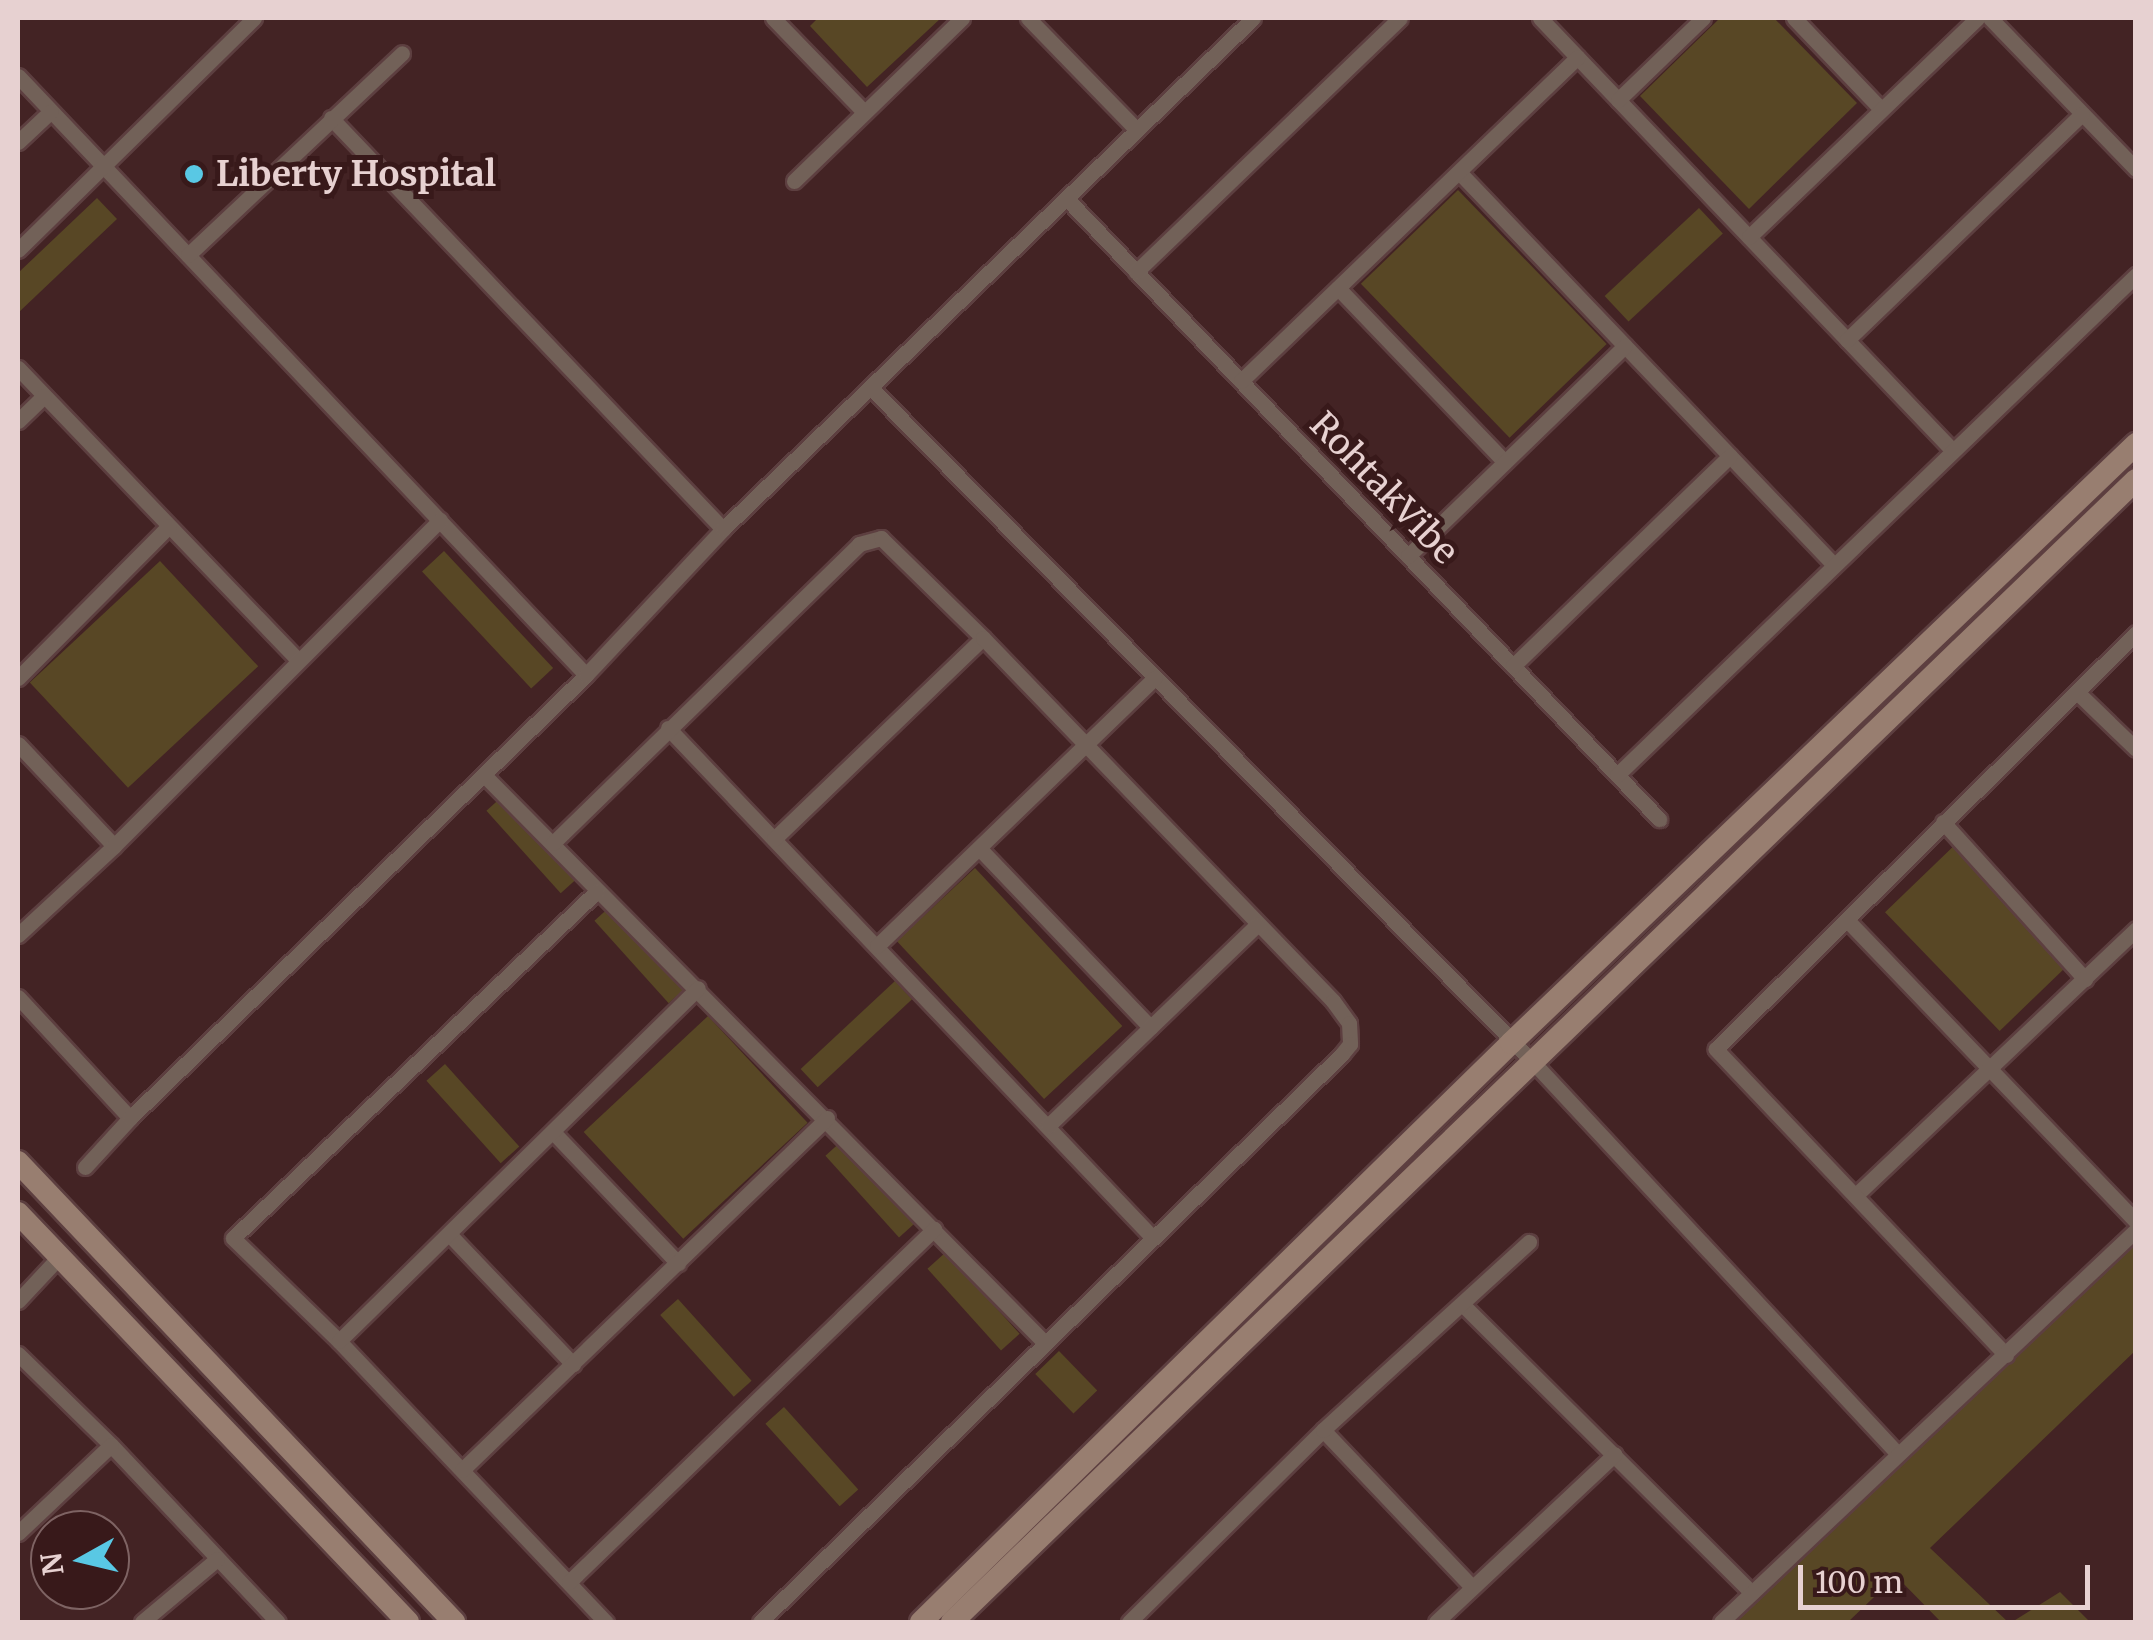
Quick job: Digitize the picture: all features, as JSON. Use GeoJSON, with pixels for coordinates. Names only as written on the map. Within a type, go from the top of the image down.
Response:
{"type":"FeatureCollection","features":[{"type":"Feature","properties":{"kind":"main road"},"geometry":{"type":"LineString","coordinates":[[921,1622],[1512,1043],[2136,444]]}},
{"type":"Feature","properties":{"kind":"main road"},"geometry":{"type":"LineString","coordinates":[[952,1622],[2136,480]]}},
{"type":"Feature","properties":{"kind":"main road"},"geometry":{"type":"LineString","coordinates":[[18,1162],[454,1622]]}},
{"type":"Feature","properties":{"kind":"main road"},"geometry":{"type":"LineString","coordinates":[[18,1214],[408,1622]]}},
{"type":"Feature","properties":{"kind":"street"},"geometry":{"type":"LineString","coordinates":[[18,250],[254,18]]}},
{"type":"Feature","properties":{"kind":"street"},"geometry":{"type":"LineString","coordinates":[[774,18],[864,112]]}},
{"type":"Feature","properties":{"kind":"street"},"geometry":{"type":"LineString","coordinates":[[794,181],[962,18]]}},
{"type":"Feature","properties":{"kind":"street"},"geometry":{"type":"LineString","coordinates":[[1028,18],[1136,130]]}},
{"type":"Feature","properties":{"kind":"street"},"geometry":{"type":"LineString","coordinates":[[86,1167],[130,1118],[586,676],[723,529],[1253,18]]}},
{"type":"Feature","properties":{"kind":"street"},"geometry":{"type":"LineString","coordinates":[[1136,272],[1400,18]]}},
{"type":"Feature","properties":{"kind":"street"},"geometry":{"type":"LineString","coordinates":[[1540,18],[1953,451]]}},
{"type":"Feature","properties":{"kind":"street"},"geometry":{"type":"LineString","coordinates":[[1618,100],[1704,18]]}},
{"type":"Feature","properties":{"kind":"street"},"geometry":{"type":"LineString","coordinates":[[1794,18],[1881,110]]}},
{"type":"Feature","properties":{"kind":"street"},"geometry":{"type":"LineString","coordinates":[[1749,237],[1977,18]]}},
{"type":"Feature","properties":{"kind":"street"},"geometry":{"type":"LineString","coordinates":[[1990,18],[2136,168]]}},
{"type":"Feature","properties":{"kind":"street"},"geometry":{"type":"LineString","coordinates":[[188,255],[402,53]]}},
{"type":"Feature","properties":{"kind":"street"},"geometry":{"type":"LineString","coordinates":[[1241,382],[1578,58]]}},
{"type":"Feature","properties":{"kind":"street"},"geometry":{"type":"LineString","coordinates":[[18,76],[586,676]]}},
{"type":"Feature","properties":{"kind":"street"},"geometry":{"type":"LineString","coordinates":[[18,142],[50,111]]}},
{"type":"Feature","properties":{"kind":"street"},"geometry":{"type":"LineString","coordinates":[[1848,340],[2082,114]]}},
{"type":"Feature","properties":{"kind":"street"},"geometry":{"type":"LineString","coordinates":[[331,118],[723,529]]}},
{"type":"Feature","properties":{"kind":"street"},"geometry":{"type":"LineString","coordinates":[[1459,172],[1834,566]]}},
{"type":"Feature","properties":{"kind":"street","name":"RohtakVibe"},"geometry":{"type":"LineString","coordinates":[[1066,198],[1660,820]]}},
{"type":"Feature","properties":{"kind":"street"},"geometry":{"type":"LineString","coordinates":[[1617,775],[2136,275]]}},
{"type":"Feature","properties":{"kind":"street"},"geometry":{"type":"LineString","coordinates":[[1338,288],[1504,462]]}},
{"type":"Feature","properties":{"kind":"street"},"geometry":{"type":"LineString","coordinates":[[1408,556],[1626,346]]}},
{"type":"Feature","properties":{"kind":"street"},"geometry":{"type":"LineString","coordinates":[[18,368],[296,659]]}},
{"type":"Feature","properties":{"kind":"street"},"geometry":{"type":"LineString","coordinates":[[870,387],[1532,1061],[1897,1453]]}},
{"type":"Feature","properties":{"kind":"street"},"geometry":{"type":"LineString","coordinates":[[18,421],[44,396]]}},
{"type":"Feature","properties":{"kind":"street"},"geometry":{"type":"LineString","coordinates":[[1512,666],[1730,456]]}},
{"type":"Feature","properties":{"kind":"street"},"geometry":{"type":"LineString","coordinates":[[18,936],[114,846],[296,659],[440,520]]}},
{"type":"Feature","properties":{"kind":"street"},"geometry":{"type":"LineString","coordinates":[[18,678],[169,526]]}},
{"type":"Feature","properties":{"kind":"street"},"geometry":{"type":"LineString","coordinates":[[552,843],[859,544],[871,539],[890,544],[984,638],[1334,1000],[1349,1022],[1350,1044],[760,1622]]}},
{"type":"Feature","properties":{"kind":"street"},"geometry":{"type":"LineString","coordinates":[[2006,1355],[1716,1050],[1944,822],[2079,694],[2136,633]]}},
{"type":"Feature","properties":{"kind":"street"},"geometry":{"type":"LineString","coordinates":[[774,839],[984,638]]}},
{"type":"Feature","properties":{"kind":"street"},"geometry":{"type":"LineString","coordinates":[[877,946],[1155,678]]}},
{"type":"Feature","properties":{"kind":"street"},"geometry":{"type":"LineString","coordinates":[[2079,694],[2136,748]]}},
{"type":"Feature","properties":{"kind":"street"},"geometry":{"type":"LineString","coordinates":[[668,728],[1153,1238]]}},
{"type":"Feature","properties":{"kind":"street"},"geometry":{"type":"LineString","coordinates":[[18,744],[114,846]]}},
{"type":"Feature","properties":{"kind":"street"},"geometry":{"type":"LineString","coordinates":[[484,774],[828,1118],[1045,1342]]}},
{"type":"Feature","properties":{"kind":"street"},"geometry":{"type":"LineString","coordinates":[[1944,822],[2085,979]]}},
{"type":"Feature","properties":{"kind":"street"},"geometry":{"type":"LineString","coordinates":[[979,848],[1150,1028]]}},
{"type":"Feature","properties":{"kind":"street"},"geometry":{"type":"LineString","coordinates":[[597,890],[233,1238],[338,1340],[606,1622]]}},
{"type":"Feature","properties":{"kind":"street"},"geometry":{"type":"LineString","coordinates":[[1846,920],[2136,1221]]}},
{"type":"Feature","properties":{"kind":"street"},"geometry":{"type":"LineString","coordinates":[[1048,1126],[1257,924]]}},
{"type":"Feature","properties":{"kind":"street"},"geometry":{"type":"LineString","coordinates":[[1857,1194],[2136,930]]}},
{"type":"Feature","properties":{"kind":"street"},"geometry":{"type":"LineString","coordinates":[[338,1340],[554,1133],[698,988]]}},
{"type":"Feature","properties":{"kind":"street"},"geometry":{"type":"LineString","coordinates":[[18,997],[130,1118]]}},
{"type":"Feature","properties":{"kind":"street"},"geometry":{"type":"LineString","coordinates":[[462,1470],[828,1118]]}},
{"type":"Feature","properties":{"kind":"street"},"geometry":{"type":"LineString","coordinates":[[554,1133],[678,1263]]}},
{"type":"Feature","properties":{"kind":"street"},"geometry":{"type":"LineString","coordinates":[[569,1582],[934,1230]]}},
{"type":"Feature","properties":{"kind":"street"},"geometry":{"type":"LineString","coordinates":[[1721,1622],[2136,1230]]}},
{"type":"Feature","properties":{"kind":"street"},"geometry":{"type":"LineString","coordinates":[[449,1234],[573,1364]]}},
{"type":"Feature","properties":{"kind":"street"},"geometry":{"type":"LineString","coordinates":[[1129,1622],[1323,1430],[1529,1242]]}},
{"type":"Feature","properties":{"kind":"street"},"geometry":{"type":"LineString","coordinates":[[18,1301],[59,1258]]}},
{"type":"Feature","properties":{"kind":"street"},"geometry":{"type":"LineString","coordinates":[[1462,1304],[1752,1594]]}},
{"type":"Feature","properties":{"kind":"street"},"geometry":{"type":"LineString","coordinates":[[18,1354],[111,1445],[278,1622]]}},
{"type":"Feature","properties":{"kind":"street"},"geometry":{"type":"LineString","coordinates":[[1323,1430],[1472,1587]]}},
{"type":"Feature","properties":{"kind":"street"},"geometry":{"type":"LineString","coordinates":[[18,1532],[111,1445]]}},
{"type":"Feature","properties":{"kind":"street"},"geometry":{"type":"LineString","coordinates":[[1436,1622],[1616,1454]]}},
{"type":"Feature","properties":{"kind":"street"},"geometry":{"type":"LineString","coordinates":[[142,1622],[217,1559]]}},
{"type":"Feature","properties":{"kind":"shaded area"},"geometry":{"type":"Polygon","coordinates":[[[818,18],[941,18],[867,87],[810,26],[818,18]]]}},
{"type":"Feature","properties":{"kind":"shaded area"},"geometry":{"type":"Polygon","coordinates":[[[1720,18],[1774,18],[1857,103],[1749,209],[1640,96],[1720,18]]]}},
{"type":"Feature","properties":{"kind":"shaded area"},"geometry":{"type":"Polygon","coordinates":[[[1458,190],[1607,344],[1510,438],[1361,284],[1458,190]]]}},
{"type":"Feature","properties":{"kind":"shaded area"},"geometry":{"type":"Polygon","coordinates":[[[97,198],[117,219],[18,313],[18,273],[97,198]]]}},
{"type":"Feature","properties":{"kind":"shaded area"},"geometry":{"type":"Polygon","coordinates":[[[1699,208],[1723,234],[1629,322],[1605,296],[1699,208]]]}},
{"type":"Feature","properties":{"kind":"shaded area"},"geometry":{"type":"Polygon","coordinates":[[[444,551],[553,668],[531,688],[422,571],[444,551]]]}},
{"type":"Feature","properties":{"kind":"shaded area"},"geometry":{"type":"Polygon","coordinates":[[[160,561],[258,666],[128,788],[30,682],[160,561]]]}},
{"type":"Feature","properties":{"kind":"shaded area"},"geometry":{"type":"Polygon","coordinates":[[[505,794],[579,876],[561,893],[486,811],[505,794]]]}},
{"type":"Feature","properties":{"kind":"shaded area"},"geometry":{"type":"Polygon","coordinates":[[[1962,838],[2077,957],[2000,1031],[1885,912],[1962,838]]]}},
{"type":"Feature","properties":{"kind":"shaded area"},"geometry":{"type":"Polygon","coordinates":[[[975,868],[1122,1026],[1044,1099],[897,941],[975,868]]]}},
{"type":"Feature","properties":{"kind":"shaded area"},"geometry":{"type":"Polygon","coordinates":[[[613,904],[687,986],[669,1003],[594,921],[613,904]]]}},
{"type":"Feature","properties":{"kind":"shaded area"},"geometry":{"type":"Polygon","coordinates":[[[895,981],[912,999],[818,1087],[801,1069],[895,981]]]}},
{"type":"Feature","properties":{"kind":"shaded area"},"geometry":{"type":"Polygon","coordinates":[[[708,1016],[808,1123],[683,1239],[584,1132],[708,1016]]]}},
{"type":"Feature","properties":{"kind":"shaded area"},"geometry":{"type":"Polygon","coordinates":[[[445,1064],[519,1146],[501,1163],[426,1081],[445,1064]]]}},
{"type":"Feature","properties":{"kind":"shaded area"},"geometry":{"type":"Polygon","coordinates":[[[844,1139],[918,1221],[899,1237],[825,1156],[844,1139]]]}},
{"type":"Feature","properties":{"kind":"shaded area"},"geometry":{"type":"Polygon","coordinates":[[[2135,1239],[2135,1351],[1930,1548],[2008,1622],[1941,1622],[1896,1576],[1848,1622],[1729,1622],[2135,1239]]]}},
{"type":"Feature","properties":{"kind":"shaded area"},"geometry":{"type":"Polygon","coordinates":[[[946,1252],[1020,1334],[1001,1350],[927,1269],[946,1252]]]}},
{"type":"Feature","properties":{"kind":"shaded area"},"geometry":{"type":"Polygon","coordinates":[[[678,1299],[752,1381],[734,1397],[660,1315],[678,1299]]]}},
{"type":"Feature","properties":{"kind":"shaded area"},"geometry":{"type":"Polygon","coordinates":[[[1059,1351],[1097,1391],[1073,1413],[1035,1374],[1059,1351]]]}},
{"type":"Feature","properties":{"kind":"shaded area"},"geometry":{"type":"Polygon","coordinates":[[[784,1407],[858,1489],[840,1506],[765,1424],[784,1407]]]}},
{"type":"Feature","properties":{"kind":"shaded area"},"geometry":{"type":"Polygon","coordinates":[[[2060,1592],[2090,1622],[2012,1622],[2060,1592]]]}},
{"type":"Feature","properties":{"kind":"place","name":"Liberty Hospital"},"geometry":{"type":"Point","coordinates":[194,174]}}]}
